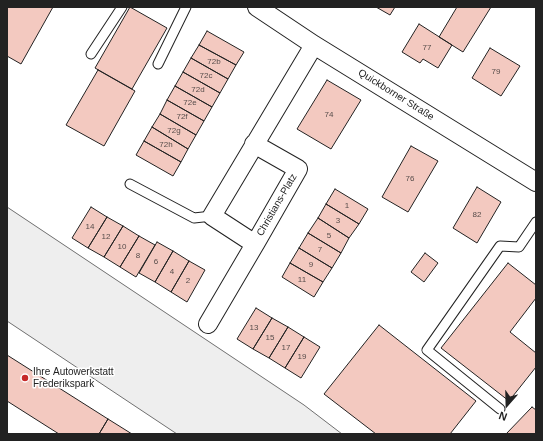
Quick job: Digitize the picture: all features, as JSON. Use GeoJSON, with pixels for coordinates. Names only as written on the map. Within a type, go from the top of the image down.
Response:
{"type":"FeatureCollection","features":[{"type":"Feature","properties":{"kind":"street","name":"Quickborner Straße"},"geometry":{"type":"LineString","coordinates":[[256,7],[314,45],[536,182]]}},
{"type":"Feature","properties":{"kind":"street"},"geometry":{"type":"LineString","coordinates":[[212,216],[314,45]]}},
{"type":"Feature","properties":{"kind":"street","name":"Christians-Platz"},"geometry":{"type":"LineString","coordinates":[[208,324],[298,169],[254,144]]}},
{"type":"Feature","properties":{"kind":"street","name":"Christians-Platz"},"geometry":{"type":"LineString","coordinates":[[212,216],[255,244]]}},
{"type":"Feature","properties":{"kind":"lane"},"geometry":{"type":"LineString","coordinates":[[91,54],[122,7]]}},
{"type":"Feature","properties":{"kind":"lane"},"geometry":{"type":"LineString","coordinates":[[158,64],[186,7]]}},
{"type":"Feature","properties":{"kind":"lane"},"geometry":{"type":"LineString","coordinates":[[130,184],[194,218],[212,216]]}},
{"type":"Feature","properties":{"kind":"lane"},"geometry":{"type":"LineString","coordinates":[[500,410],[427,350],[500,246],[519,247],[536,222]]}},
{"type":"Feature","properties":{"kind":"shaded area"},"geometry":{"type":"Polygon","coordinates":[[[7,207],[304,405],[342,434],[177,434],[7,321],[7,207]]]}},
{"type":"Feature","properties":{"kind":"building"},"geometry":{"type":"Polygon","coordinates":[[[7,7],[53,7],[21,64],[7,56],[7,7]]]}},
{"type":"Feature","properties":{"kind":"building"},"geometry":{"type":"Polygon","coordinates":[[[130,7],[167,28],[132,89],[95,68],[130,7]]]}},
{"type":"Feature","properties":{"kind":"building"},"geometry":{"type":"Polygon","coordinates":[[[376,7],[395,7],[390,15],[376,7]]]}},
{"type":"Feature","properties":{"kind":"building"},"geometry":{"type":"Polygon","coordinates":[[[457,7],[491,7],[463,52],[439,37],[457,7]]]}},
{"type":"Feature","properties":{"kind":"building"},"geometry":{"type":"Polygon","coordinates":[[[419,24],[452,45],[438,68],[423,59],[420,63],[402,52],[419,24]]]}},
{"type":"Feature","properties":{"kind":"building"},"geometry":{"type":"Polygon","coordinates":[[[207,31],[244,52],[236,65],[199,45],[207,31]]]}},
{"type":"Feature","properties":{"kind":"building"},"geometry":{"type":"Polygon","coordinates":[[[199,45],[236,65],[228,79],[191,58],[199,45]]]}},
{"type":"Feature","properties":{"kind":"building"},"geometry":{"type":"Polygon","coordinates":[[[490,48],[520,66],[501,96],[472,78],[490,48]]]}},
{"type":"Feature","properties":{"kind":"building"},"geometry":{"type":"Polygon","coordinates":[[[191,58],[228,79],[220,93],[183,72],[191,58]]]}},
{"type":"Feature","properties":{"kind":"building"},"geometry":{"type":"Polygon","coordinates":[[[98,70],[135,91],[104,146],[66,125],[98,70]]]}},
{"type":"Feature","properties":{"kind":"building"},"geometry":{"type":"Polygon","coordinates":[[[183,72],[220,93],[212,107],[175,86],[183,72]]]}},
{"type":"Feature","properties":{"kind":"building"},"geometry":{"type":"Polygon","coordinates":[[[327,80],[361,100],[331,149],[297,129],[327,80]]]}},
{"type":"Feature","properties":{"kind":"building"},"geometry":{"type":"Polygon","coordinates":[[[175,86],[212,107],[204,121],[167,100],[175,86]]]}},
{"type":"Feature","properties":{"kind":"building"},"geometry":{"type":"Polygon","coordinates":[[[167,100],[204,121],[196,135],[160,114],[167,100]]]}},
{"type":"Feature","properties":{"kind":"building"},"geometry":{"type":"Polygon","coordinates":[[[160,114],[196,135],[188,149],[152,127],[160,114]]]}},
{"type":"Feature","properties":{"kind":"building"},"geometry":{"type":"Polygon","coordinates":[[[152,127],[188,149],[181,162],[144,141],[152,127]]]}},
{"type":"Feature","properties":{"kind":"building"},"geometry":{"type":"Polygon","coordinates":[[[144,141],[181,162],[173,176],[136,155],[144,141]]]}},
{"type":"Feature","properties":{"kind":"building"},"geometry":{"type":"Polygon","coordinates":[[[411,146],[438,161],[408,212],[382,197],[411,146]]]}},
{"type":"Feature","properties":{"kind":"building"},"geometry":{"type":"Polygon","coordinates":[[[477,187],[501,202],[477,243],[453,228],[477,187]]]}},
{"type":"Feature","properties":{"kind":"building"},"geometry":{"type":"Polygon","coordinates":[[[335,189],[368,209],[359,224],[326,204],[335,189]]]}},
{"type":"Feature","properties":{"kind":"building"},"geometry":{"type":"Polygon","coordinates":[[[326,204],[359,224],[349,238],[318,218],[326,204]]]}},
{"type":"Feature","properties":{"kind":"building"},"geometry":{"type":"Polygon","coordinates":[[[91,207],[107,217],[88,248],[72,238],[91,207]]]}},
{"type":"Feature","properties":{"kind":"building"},"geometry":{"type":"Polygon","coordinates":[[[107,217],[123,226],[104,257],[88,248],[107,217]]]}},
{"type":"Feature","properties":{"kind":"building"},"geometry":{"type":"Polygon","coordinates":[[[318,218],[349,238],[341,253],[308,233],[318,218]]]}},
{"type":"Feature","properties":{"kind":"building"},"geometry":{"type":"Polygon","coordinates":[[[123,226],[139,236],[120,267],[104,257],[123,226]]]}},
{"type":"Feature","properties":{"kind":"building"},"geometry":{"type":"Polygon","coordinates":[[[308,233],[341,253],[332,268],[299,248],[308,233]]]}},
{"type":"Feature","properties":{"kind":"building"},"geometry":{"type":"Polygon","coordinates":[[[139,236],[155,245],[136,277],[120,267],[139,236]]]}},
{"type":"Feature","properties":{"kind":"building"},"geometry":{"type":"Polygon","coordinates":[[[157,242],[173,251],[155,282],[139,273],[157,242]]]}},
{"type":"Feature","properties":{"kind":"building"},"geometry":{"type":"Polygon","coordinates":[[[299,248],[332,268],[323,282],[290,263],[299,248]]]}},
{"type":"Feature","properties":{"kind":"building"},"geometry":{"type":"Polygon","coordinates":[[[173,251],[189,261],[171,292],[155,282],[173,251]]]}},
{"type":"Feature","properties":{"kind":"building"},"geometry":{"type":"Polygon","coordinates":[[[425,253],[438,263],[424,282],[411,272],[425,253]]]}},
{"type":"Feature","properties":{"kind":"building"},"geometry":{"type":"Polygon","coordinates":[[[189,261],[205,270],[187,302],[171,292],[189,261]]]}},
{"type":"Feature","properties":{"kind":"building"},"geometry":{"type":"Polygon","coordinates":[[[290,263],[323,282],[314,297],[282,277],[290,263]]]}},
{"type":"Feature","properties":{"kind":"building"},"geometry":{"type":"Polygon","coordinates":[[[508,263],[536,285],[536,298],[510,332],[536,353],[536,367],[509,401],[441,348],[508,263]]]}},
{"type":"Feature","properties":{"kind":"building"},"geometry":{"type":"Polygon","coordinates":[[[256,308],[272,318],[253,349],[237,339],[256,308]]]}},
{"type":"Feature","properties":{"kind":"building"},"geometry":{"type":"Polygon","coordinates":[[[272,318],[288,327],[269,358],[253,349],[272,318]]]}},
{"type":"Feature","properties":{"kind":"building"},"geometry":{"type":"Polygon","coordinates":[[[379,325],[476,401],[450,434],[376,434],[324,394],[379,325]]]}},
{"type":"Feature","properties":{"kind":"building"},"geometry":{"type":"Polygon","coordinates":[[[288,327],[304,337],[285,368],[269,358],[288,327]]]}},
{"type":"Feature","properties":{"kind":"building"},"geometry":{"type":"Polygon","coordinates":[[[304,337],[320,347],[301,378],[285,368],[304,337]]]}},
{"type":"Feature","properties":{"kind":"building","name":"Ihre Autowerkstatt Frederikspark"},"geometry":{"type":"Polygon","coordinates":[[[7,355],[108,419],[99,434],[59,434],[7,401],[7,355]]]}},
{"type":"Feature","properties":{"kind":"building"},"geometry":{"type":"Polygon","coordinates":[[[532,407],[536,410],[536,434],[506,434],[532,407]]]}},
{"type":"Feature","properties":{"kind":"building"},"geometry":{"type":"Polygon","coordinates":[[[108,419],[132,434],[99,434],[108,419]]]}},
{"type":"Feature","properties":{"kind":"place","name":"Ihre Autowerkstatt Frederikspark"},"geometry":{"type":"Point","coordinates":[25,378]}}]}
